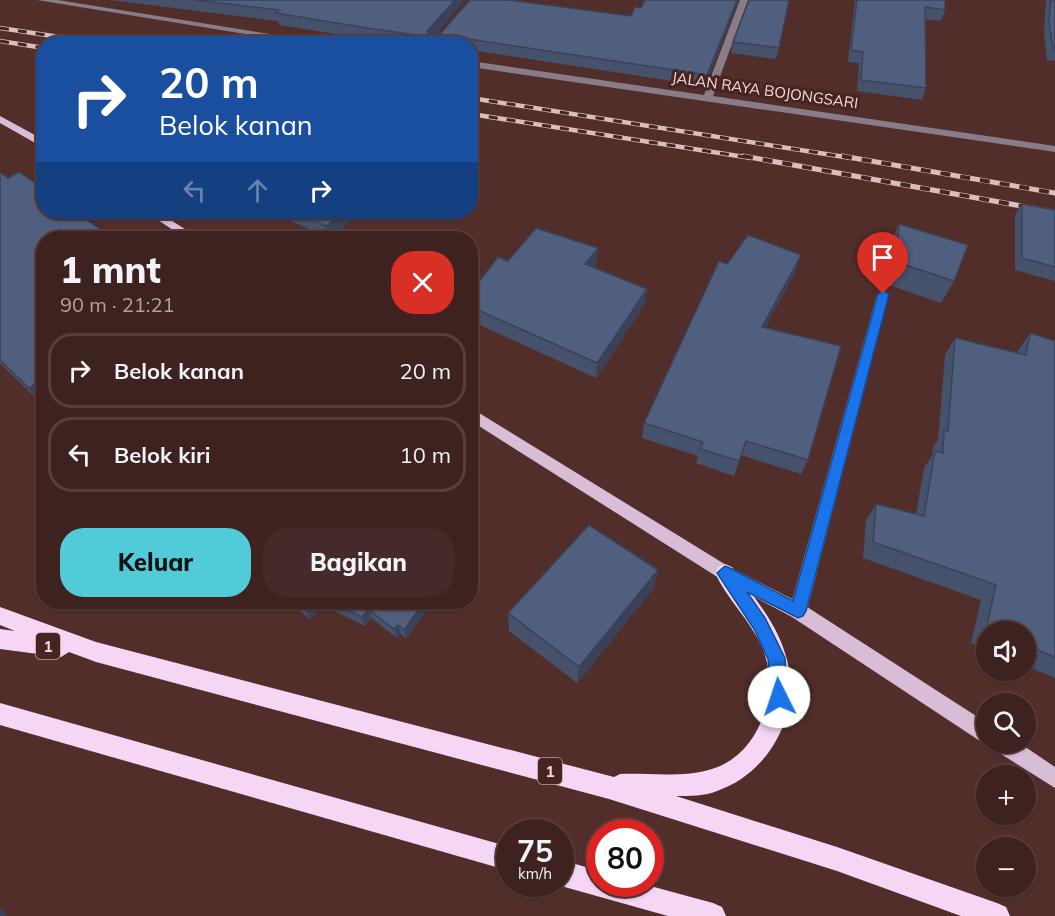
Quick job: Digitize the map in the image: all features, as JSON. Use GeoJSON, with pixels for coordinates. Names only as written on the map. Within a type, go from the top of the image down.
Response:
{"type":"FeatureCollection","features":[{"type":"Feature","properties":{"kind":"highway"},"geometry":{"type":"LineString","coordinates":[[609,787],[715,781],[746,763],[774,726],[779,697],[776,658],[759,624],[725,573]]}},
{"type":"Feature","properties":{"kind":"highway"},"geometry":{"type":"LineString","coordinates":[[0,616],[96,652]]}},
{"type":"Feature","properties":{"kind":"highway","name":"1"},"geometry":{"type":"LineString","coordinates":[[0,639],[96,652],[609,787],[837,859],[998,916]]}},
{"type":"Feature","properties":{"kind":"highway"},"geometry":{"type":"LineString","coordinates":[[0,714],[496,855]]}},
{"type":"Feature","properties":{"kind":"highway"},"geometry":{"type":"LineString","coordinates":[[574,877],[712,916]]}},
{"type":"Feature","properties":{"kind":"main road"},"geometry":{"type":"LineString","coordinates":[[0,119],[36,140]]}},
{"type":"Feature","properties":{"kind":"main road"},"geometry":{"type":"LineString","coordinates":[[162,219],[182,231]]}},
{"type":"Feature","properties":{"kind":"main road"},"geometry":{"type":"LineString","coordinates":[[478,418],[725,573],[798,611],[976,727]]}},
{"type":"Feature","properties":{"kind":"main road"},"geometry":{"type":"LineString","coordinates":[[1017,753],[1055,778]]}},
{"type":"Feature","properties":{"kind":"street"},"geometry":{"type":"LineString","coordinates":[[41,0],[275,36]]}},
{"type":"Feature","properties":{"kind":"street"},"geometry":{"type":"LineString","coordinates":[[708,97],[744,0]]}},
{"type":"Feature","properties":{"kind":"street","name":"JALAN RAYA BOJONGSARI"},"geometry":{"type":"LineString","coordinates":[[478,65],[1055,149]]}},
{"type":"Feature","properties":{"kind":"street"},"geometry":{"type":"LineString","coordinates":[[798,611],[883,294]]}},
{"type":"Feature","properties":{"kind":"building"},"geometry":{"type":"Polygon","coordinates":[[[195,0],[455,0],[427,31],[429,35],[440,34],[470,0],[509,0],[631,16],[635,7],[641,8],[645,0],[737,0],[707,75],[478,40],[478,36],[424,36],[276,13],[280,10],[195,0]]]}},
{"type":"Feature","properties":{"kind":"building"},"geometry":{"type":"Polygon","coordinates":[[[749,0],[789,0],[779,48],[733,42],[749,0]]]}},
{"type":"Feature","properties":{"kind":"building"},"geometry":{"type":"Polygon","coordinates":[[[857,0],[945,0],[945,10],[925,7],[926,88],[861,80],[863,52],[851,50],[857,0]]]}},
{"type":"Feature","properties":{"kind":"building"},"geometry":{"type":"Polygon","coordinates":[[[1051,0],[1055,0],[1055,49],[1049,21],[1051,0]]]}},
{"type":"Feature","properties":{"kind":"building"},"geometry":{"type":"Polygon","coordinates":[[[0,172],[8,178],[19,172],[36,184],[36,219],[85,219],[103,231],[36,231],[36,383],[29,388],[0,360],[0,172]]]}},
{"type":"Feature","properties":{"kind":"building"},"geometry":{"type":"Polygon","coordinates":[[[1022,204],[1055,210],[1055,267],[1022,258],[1022,204]]]}},
{"type":"Feature","properties":{"kind":"building"},"geometry":{"type":"Polygon","coordinates":[[[310,219],[335,219],[326,226],[310,219]]]}},
{"type":"Feature","properties":{"kind":"building"},"geometry":{"type":"Polygon","coordinates":[[[899,224],[968,245],[954,281],[896,262],[899,224]]]}},
{"type":"Feature","properties":{"kind":"building"},"geometry":{"type":"Polygon","coordinates":[[[536,228],[598,248],[585,264],[647,289],[597,363],[478,310],[478,283],[498,257],[508,261],[536,228]]]}},
{"type":"Feature","properties":{"kind":"building"},"geometry":{"type":"Polygon","coordinates":[[[748,235],[801,255],[762,327],[841,346],[808,460],[746,441],[739,461],[700,449],[703,442],[644,423],[719,261],[727,264],[748,235]]]}},
{"type":"Feature","properties":{"kind":"building"},"geometry":{"type":"Polygon","coordinates":[[[1030,333],[1055,341],[1055,657],[1036,649],[1036,621],[988,621],[996,585],[873,542],[876,504],[924,516],[935,451],[943,453],[944,430],[948,431],[955,338],[1026,355],[1030,333]]]}},
{"type":"Feature","properties":{"kind":"building"},"geometry":{"type":"Polygon","coordinates":[[[589,525],[658,570],[579,667],[508,613],[589,525]]]}},
{"type":"Feature","properties":{"kind":"building"},"geometry":{"type":"Polygon","coordinates":[[[345,609],[368,609],[362,617],[345,609]]]}},
{"type":"Feature","properties":{"kind":"building"},"geometry":{"type":"Polygon","coordinates":[[[368,609],[419,609],[404,630],[398,625],[394,629],[368,609]]]}},
{"type":"Feature","properties":{"kind":"railway"},"geometry":{"type":"LineString","coordinates":[[0,28],[52,36]]}},
{"type":"Feature","properties":{"kind":"railway"},"geometry":{"type":"LineString","coordinates":[[0,41],[36,47]]}},
{"type":"Feature","properties":{"kind":"railway"},"geometry":{"type":"LineString","coordinates":[[478,99],[851,158]]}},
{"type":"Feature","properties":{"kind":"railway"},"geometry":{"type":"LineString","coordinates":[[478,115],[751,158]]}},
{"type":"Feature","properties":{"kind":"railway"},"geometry":{"type":"LineString","coordinates":[[743,156],[1055,212]]}},
{"type":"Feature","properties":{"kind":"railway"},"geometry":{"type":"LineString","coordinates":[[842,156],[1055,193]]}},
{"type":"Feature","properties":{"kind":"route"},"geometry":{"type":"LineString","coordinates":[[779,697],[776,658],[759,624],[725,573],[798,611],[883,294]]}}]}
